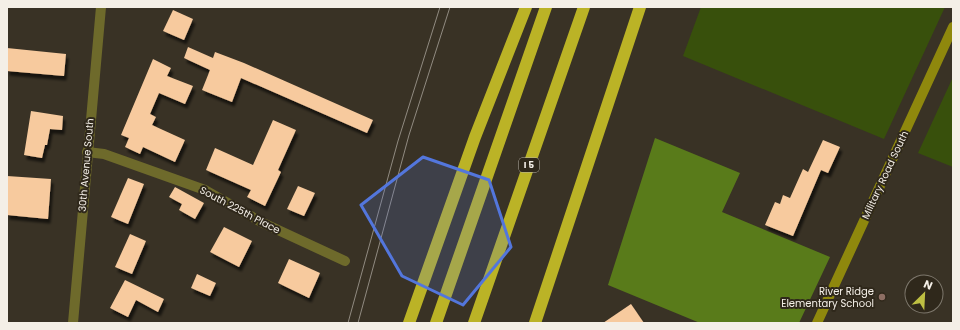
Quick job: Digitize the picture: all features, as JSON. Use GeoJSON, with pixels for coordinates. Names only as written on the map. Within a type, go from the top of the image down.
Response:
{"type":"FeatureCollection","features":[{"type":"Feature","properties":{"kind":"highway"},"geometry":{"type":"LineString","coordinates":[[409,323],[475,137],[526,7]]}},
{"type":"Feature","properties":{"kind":"highway"},"geometry":{"type":"LineString","coordinates":[[436,323],[546,7]]}},
{"type":"Feature","properties":{"kind":"highway","name":"I 5"},"geometry":{"type":"LineString","coordinates":[[474,323],[584,7]]}},
{"type":"Feature","properties":{"kind":"highway"},"geometry":{"type":"LineString","coordinates":[[535,323],[640,7]]}},
{"type":"Feature","properties":{"kind":"main road","name":"Military Road South"},"geometry":{"type":"LineString","coordinates":[[817,323],[953,28]]}},
{"type":"Feature","properties":{"kind":"street","name":"30th Avenue South"},"geometry":{"type":"LineString","coordinates":[[73,323],[101,7]]}},
{"type":"Feature","properties":{"kind":"street","name":"South 225th Place"},"geometry":{"type":"LineString","coordinates":[[87,152],[104,154],[205,190],[263,223],[345,262]]}},
{"type":"Feature","properties":{"kind":"highlighted area"},"geometry":{"type":"Polygon","coordinates":[[[423,157],[489,180],[511,247],[463,305],[402,276],[361,205],[423,157]]]}},
{"type":"Feature","properties":{"kind":"green space"},"geometry":{"type":"Polygon","coordinates":[[[701,7],[945,7],[884,139],[683,56],[701,7]]]}},
{"type":"Feature","properties":{"kind":"green space"},"geometry":{"type":"Polygon","coordinates":[[[953,77],[953,167],[918,153],[953,77]]]}},
{"type":"Feature","properties":{"kind":"green space"},"geometry":{"type":"Polygon","coordinates":[[[655,138],[740,173],[722,212],[830,257],[799,323],[700,323],[608,285],[655,138]]]}},
{"type":"Feature","properties":{"kind":"building"},"geometry":{"type":"Polygon","coordinates":[[[173,10],[193,19],[184,40],[163,31],[173,10]]]}},
{"type":"Feature","properties":{"kind":"building"},"geometry":{"type":"Polygon","coordinates":[[[188,47],[213,58],[215,52],[244,63],[373,120],[367,133],[241,78],[232,102],[202,90],[210,70],[184,58],[188,47]]]}},
{"type":"Feature","properties":{"kind":"building"},"geometry":{"type":"Polygon","coordinates":[[[7,48],[66,54],[64,76],[7,71],[7,48]]]}},
{"type":"Feature","properties":{"kind":"building"},"geometry":{"type":"Polygon","coordinates":[[[153,59],[171,68],[167,76],[193,86],[185,104],[159,93],[150,114],[156,117],[152,125],[185,140],[175,162],[143,147],[140,154],[125,147],[129,138],[121,135],[153,59]]]}},
{"type":"Feature","properties":{"kind":"building"},"geometry":{"type":"Polygon","coordinates":[[[31,111],[63,116],[62,130],[50,129],[47,145],[45,145],[42,158],[24,155],[31,111]]]}},
{"type":"Feature","properties":{"kind":"building"},"geometry":{"type":"Polygon","coordinates":[[[273,120],[296,130],[278,170],[281,172],[265,206],[247,197],[251,190],[206,170],[215,148],[253,165],[273,120]]]}},
{"type":"Feature","properties":{"kind":"building"},"geometry":{"type":"Polygon","coordinates":[[[823,140],[840,147],[828,173],[821,170],[793,236],[765,225],[775,202],[780,204],[783,195],[790,198],[803,169],[808,172],[823,140]]]}},
{"type":"Feature","properties":{"kind":"building"},"geometry":{"type":"Polygon","coordinates":[[[7,176],[51,179],[48,219],[7,215],[7,176]]]}},
{"type":"Feature","properties":{"kind":"building"},"geometry":{"type":"Polygon","coordinates":[[[128,178],[144,184],[128,224],[111,217],[128,178]]]}},
{"type":"Feature","properties":{"kind":"building"},"geometry":{"type":"Polygon","coordinates":[[[298,186],[315,193],[304,216],[287,209],[298,186]]]}},
{"type":"Feature","properties":{"kind":"building"},"geometry":{"type":"Polygon","coordinates":[[[175,187],[204,203],[195,219],[179,210],[182,204],[169,197],[175,187]]]}},
{"type":"Feature","properties":{"kind":"building"},"geometry":{"type":"Polygon","coordinates":[[[224,227],[252,241],[239,267],[210,252],[224,227]]]}},
{"type":"Feature","properties":{"kind":"building"},"geometry":{"type":"Polygon","coordinates":[[[130,234],[146,241],[132,274],[115,267],[130,234]]]}},
{"type":"Feature","properties":{"kind":"building"},"geometry":{"type":"Polygon","coordinates":[[[289,259],[320,273],[309,298],[278,283],[289,259]]]}},
{"type":"Feature","properties":{"kind":"building"},"geometry":{"type":"Polygon","coordinates":[[[197,274],[216,283],[210,296],[191,288],[197,274]]]}},
{"type":"Feature","properties":{"kind":"building"},"geometry":{"type":"Polygon","coordinates":[[[125,280],[164,299],[158,312],[136,300],[128,317],[110,308],[125,280]]]}},
{"type":"Feature","properties":{"kind":"building"},"geometry":{"type":"Polygon","coordinates":[[[631,304],[644,323],[603,323],[631,304]]]}},
{"type":"Feature","properties":{"kind":"tram line"},"geometry":{"type":"LineString","coordinates":[[348,323],[398,141],[440,7]]}},
{"type":"Feature","properties":{"kind":"tram line"},"geometry":{"type":"LineString","coordinates":[[358,323],[409,135],[450,7]]}},
{"type":"Feature","properties":{"kind":"place","name":"River Ridge Elementary School"},"geometry":{"type":"Point","coordinates":[882,297]}}]}
